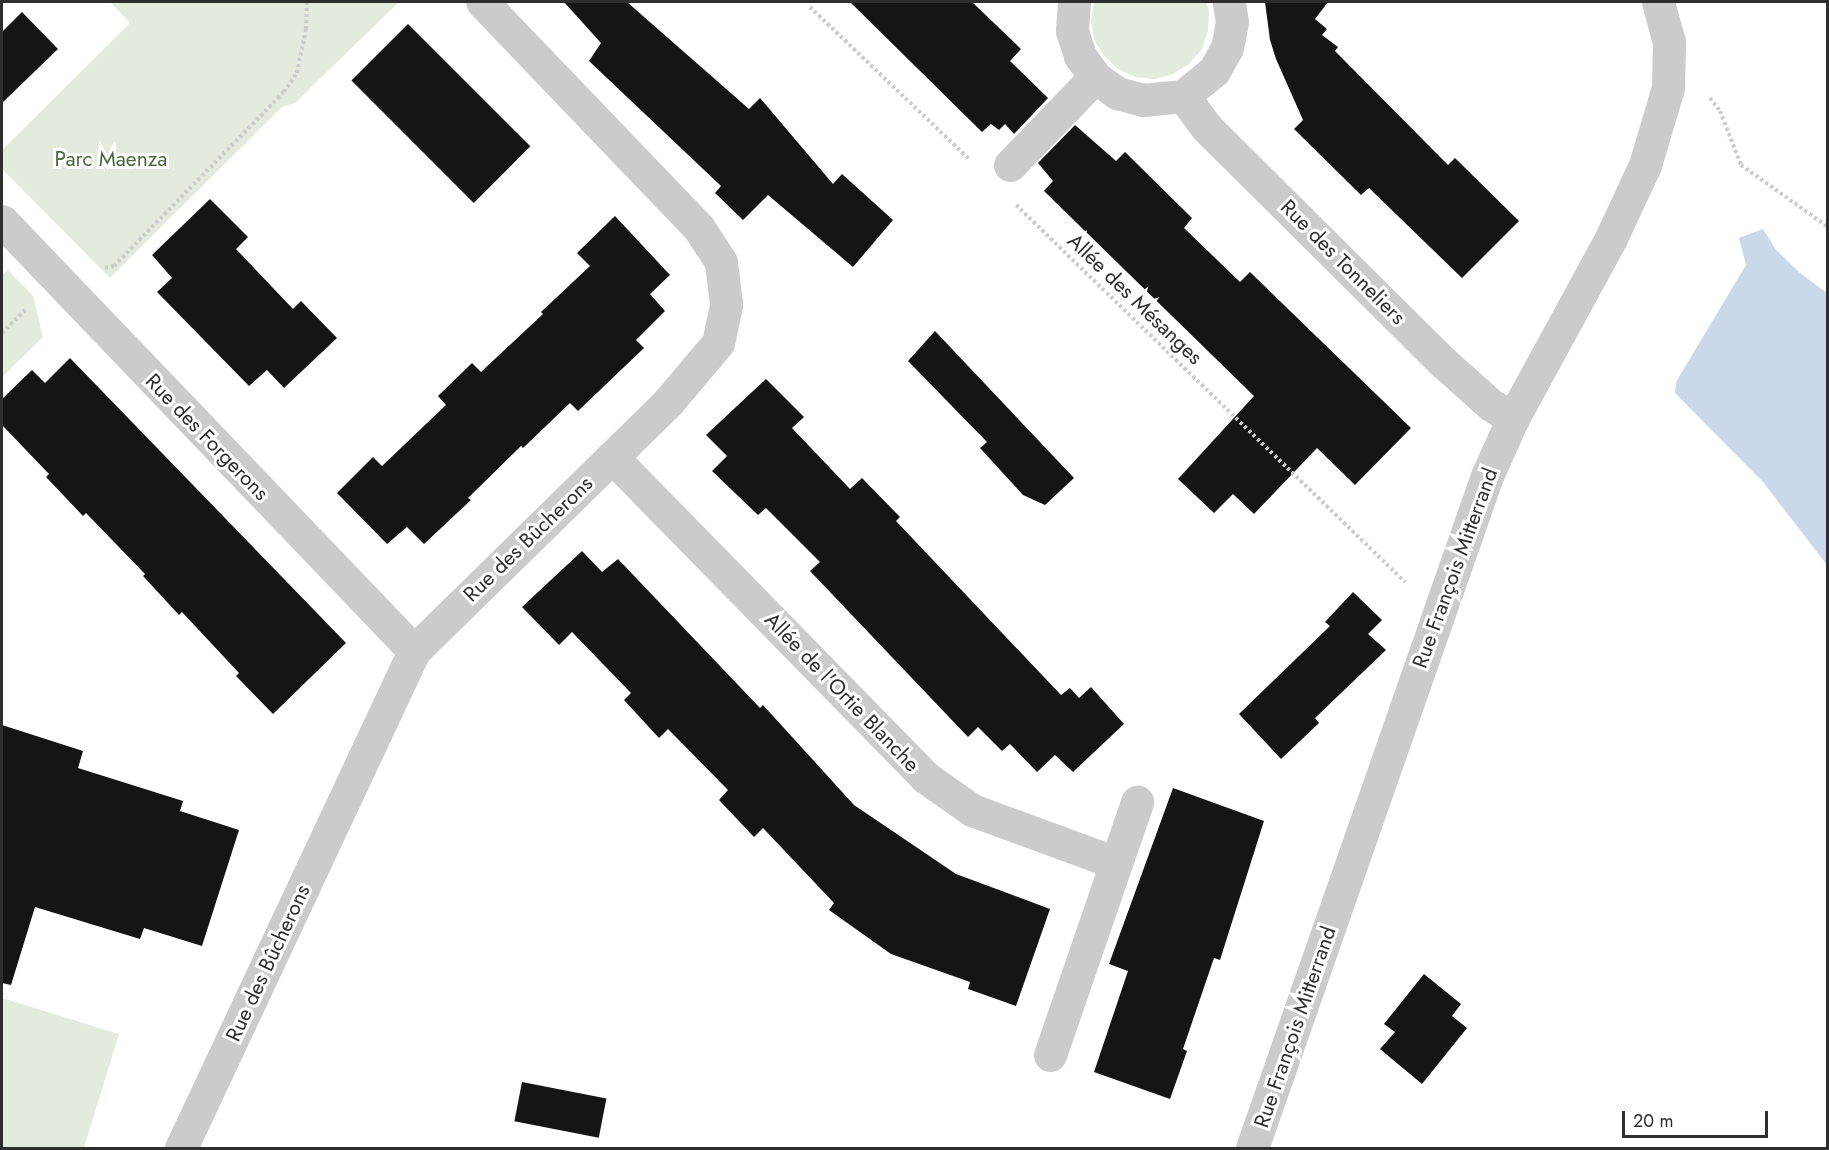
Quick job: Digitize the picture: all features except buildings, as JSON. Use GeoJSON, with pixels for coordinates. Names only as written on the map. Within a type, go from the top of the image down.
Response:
{"type":"FeatureCollection","features":[{"type":"Feature","properties":{"kind":"street","name":"Rue des Bûcherons"},"geometry":{"type":"LineString","coordinates":[[181,1149],[414,651],[669,401],[718,343],[726,304],[721,262],[699,228],[482,2]]}},
{"type":"Feature","properties":{"kind":"street"},"geometry":{"type":"LineString","coordinates":[[1072,3],[1072,31],[1080,56],[1095,77],[1118,93],[1143,100],[1183,96],[1214,71],[1227,48],[1232,22],[1229,2]]}},
{"type":"Feature","properties":{"kind":"street","name":"Rue François Mitterrand"},"geometry":{"type":"LineString","coordinates":[[1252,1149],[1487,476],[1513,418],[1616,227],[1636,185],[1657,130],[1668,88],[1669,62],[1669,42],[1658,2]]}},
{"type":"Feature","properties":{"kind":"street"},"geometry":{"type":"LineString","coordinates":[[1009,181],[1095,77]]}},
{"type":"Feature","properties":{"kind":"street","name":"Rue des Tonneliers"},"geometry":{"type":"LineString","coordinates":[[1183,96],[1206,127],[1444,363],[1491,405],[1513,418]]}},
{"type":"Feature","properties":{"kind":"street","name":"Rue des Forgerons"},"geometry":{"type":"LineString","coordinates":[[2,221],[414,651]]}},
{"type":"Feature","properties":{"kind":"street","name":"Allée de l'Ortie Blanche"},"geometry":{"type":"LineString","coordinates":[[612,457],[924,777],[972,810],[1116,863]]}},
{"type":"Feature","properties":{"kind":"street"},"geometry":{"type":"LineString","coordinates":[[1050,1055],[1137,802]]}},
{"type":"Feature","properties":{"kind":"path"},"geometry":{"type":"LineString","coordinates":[[57,279],[114,266],[284,92],[297,73],[306,29],[307,2]]}},
{"type":"Feature","properties":{"kind":"path"},"geometry":{"type":"LineString","coordinates":[[810,7],[973,163]]}},
{"type":"Feature","properties":{"kind":"path"},"geometry":{"type":"LineString","coordinates":[[1707,94],[1720,111],[1741,165],[1827,227]]}},
{"type":"Feature","properties":{"kind":"path","name":"Allée des Mésanges"},"geometry":{"type":"LineString","coordinates":[[1009,181],[1438,614]]}},
{"type":"Feature","properties":{"kind":"green space","name":"Parc Maenza"},"geometry":{"type":"Polygon","coordinates":[[[110,2],[399,2],[295,103],[282,107],[110,278],[2,169],[2,150],[130,23],[110,2]]]}},
{"type":"Feature","properties":{"kind":"green space"},"geometry":{"type":"Polygon","coordinates":[[[1094,2],[1206,2],[1209,11],[1208,31],[1202,49],[1189,64],[1173,74],[1155,79],[1135,77],[1118,69],[1104,56],[1094,39],[1091,20],[1094,2]]]}},
{"type":"Feature","properties":{"kind":"green space"},"geometry":{"type":"Polygon","coordinates":[[[8,270],[33,296],[43,337],[2,377],[2,276],[8,270]]]}},
{"type":"Feature","properties":{"kind":"green space"},"geometry":{"type":"Polygon","coordinates":[[[2,998],[119,1034],[84,1148],[2,1148],[2,998]]]}},
{"type":"Feature","properties":{"kind":"water"},"geometry":{"type":"Polygon","coordinates":[[[1763,229],[1776,250],[1800,273],[1827,293],[1827,565],[1763,482],[1675,393],[1676,382],[1746,265],[1739,238],[1763,229]]]}}]}
